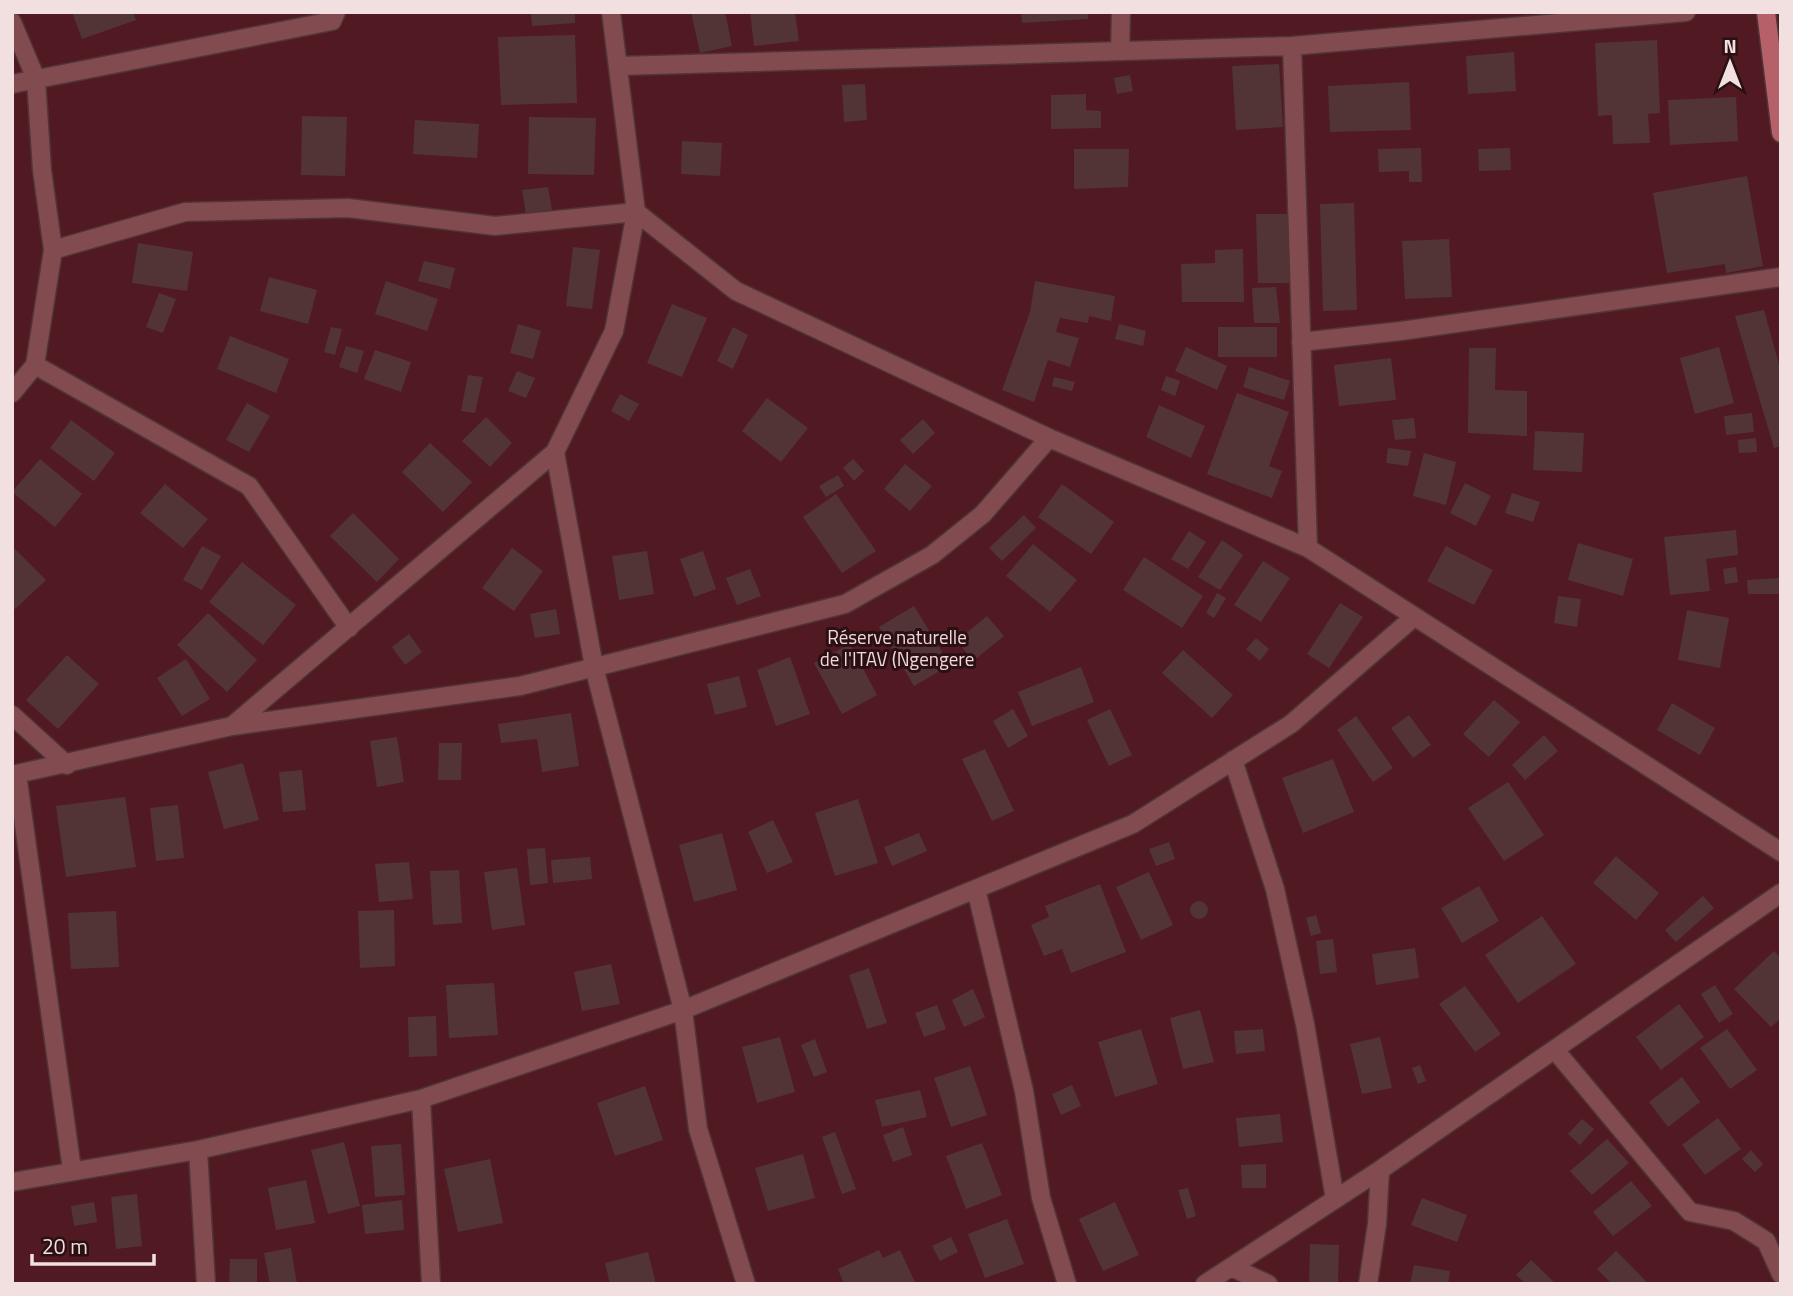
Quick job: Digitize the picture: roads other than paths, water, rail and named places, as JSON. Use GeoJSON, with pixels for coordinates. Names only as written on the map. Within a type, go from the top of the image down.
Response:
{"type":"FeatureCollection","features":[{"type":"Feature","properties":{"kind":"street"},"geometry":{"type":"LineString","coordinates":[[12,84],[332,21],[336,12]]}},
{"type":"Feature","properties":{"kind":"street"},"geometry":{"type":"LineString","coordinates":[[232,726],[555,452],[614,331],[636,212],[611,12]]}},
{"type":"Feature","properties":{"kind":"street"},"geometry":{"type":"LineString","coordinates":[[1120,51],[1121,12]]}},
{"type":"Feature","properties":{"kind":"street"},"geometry":{"type":"LineString","coordinates":[[619,66],[923,60],[1292,46],[1686,12]]}},
{"type":"Feature","properties":{"kind":"street"},"geometry":{"type":"LineString","coordinates":[[1766,12],[1781,133]]}},
{"type":"Feature","properties":{"kind":"street"},"geometry":{"type":"LineString","coordinates":[[12,22],[36,79],[42,170],[53,250],[36,365],[12,393]]}},
{"type":"Feature","properties":{"kind":"street"},"geometry":{"type":"LineString","coordinates":[[1292,46],[1308,548]]}},
{"type":"Feature","properties":{"kind":"street"},"geometry":{"type":"LineString","coordinates":[[53,250],[185,212],[348,208],[495,226],[636,212],[736,291],[1049,438],[1308,548],[1781,852]]}},
{"type":"Feature","properties":{"kind":"street"},"geometry":{"type":"LineString","coordinates":[[1301,342],[1401,331],[1781,277]]}},
{"type":"Feature","properties":{"kind":"street"},"geometry":{"type":"LineString","coordinates":[[36,365],[248,486],[349,628]]}},
{"type":"Feature","properties":{"kind":"street"},"geometry":{"type":"LineString","coordinates":[[72,1170],[15,775],[232,726],[520,687],[845,604],[932,555],[983,514],[1049,438]]}},
{"type":"Feature","properties":{"kind":"street"},"geometry":{"type":"LineString","coordinates":[[555,452],[594,667],[683,1010],[698,1129],[746,1284]]}},
{"type":"Feature","properties":{"kind":"street"},"geometry":{"type":"LineString","coordinates":[[12,1182],[198,1150],[421,1099],[683,1010],[1133,824],[1291,724],[1414,617]]}},
{"type":"Feature","properties":{"kind":"street"},"geometry":{"type":"LineString","coordinates":[[12,715],[67,765]]}},
{"type":"Feature","properties":{"kind":"street"},"geometry":{"type":"LineString","coordinates":[[1233,760],[1281,915],[1305,1024],[1335,1199]]}},
{"type":"Feature","properties":{"kind":"street"},"geometry":{"type":"LineString","coordinates":[[976,889],[1024,1091],[1041,1198],[1067,1284]]}},
{"type":"Feature","properties":{"kind":"street"},"geometry":{"type":"LineString","coordinates":[[1205,1284],[1380,1170],[1781,893]]}},
{"type":"Feature","properties":{"kind":"street"},"geometry":{"type":"LineString","coordinates":[[1555,1050],[1690,1212],[1734,1222],[1766,1241],[1781,1275]]}},
{"type":"Feature","properties":{"kind":"street"},"geometry":{"type":"LineString","coordinates":[[421,1099],[431,1284]]}},
{"type":"Feature","properties":{"kind":"street"},"geometry":{"type":"LineString","coordinates":[[198,1150],[206,1284]]}},
{"type":"Feature","properties":{"kind":"street"},"geometry":{"type":"LineString","coordinates":[[1368,1284],[1377,1224],[1380,1170]]}},
{"type":"Feature","properties":{"kind":"street"},"geometry":{"type":"LineString","coordinates":[[1231,1267],[1268,1284]]}},
{"type":"Feature","properties":{"kind":"park label","name":"Réserve naturelle de l'ITAV (Ngengere"},"geometry":{"type":"Point","coordinates":[897,648]}}]}
